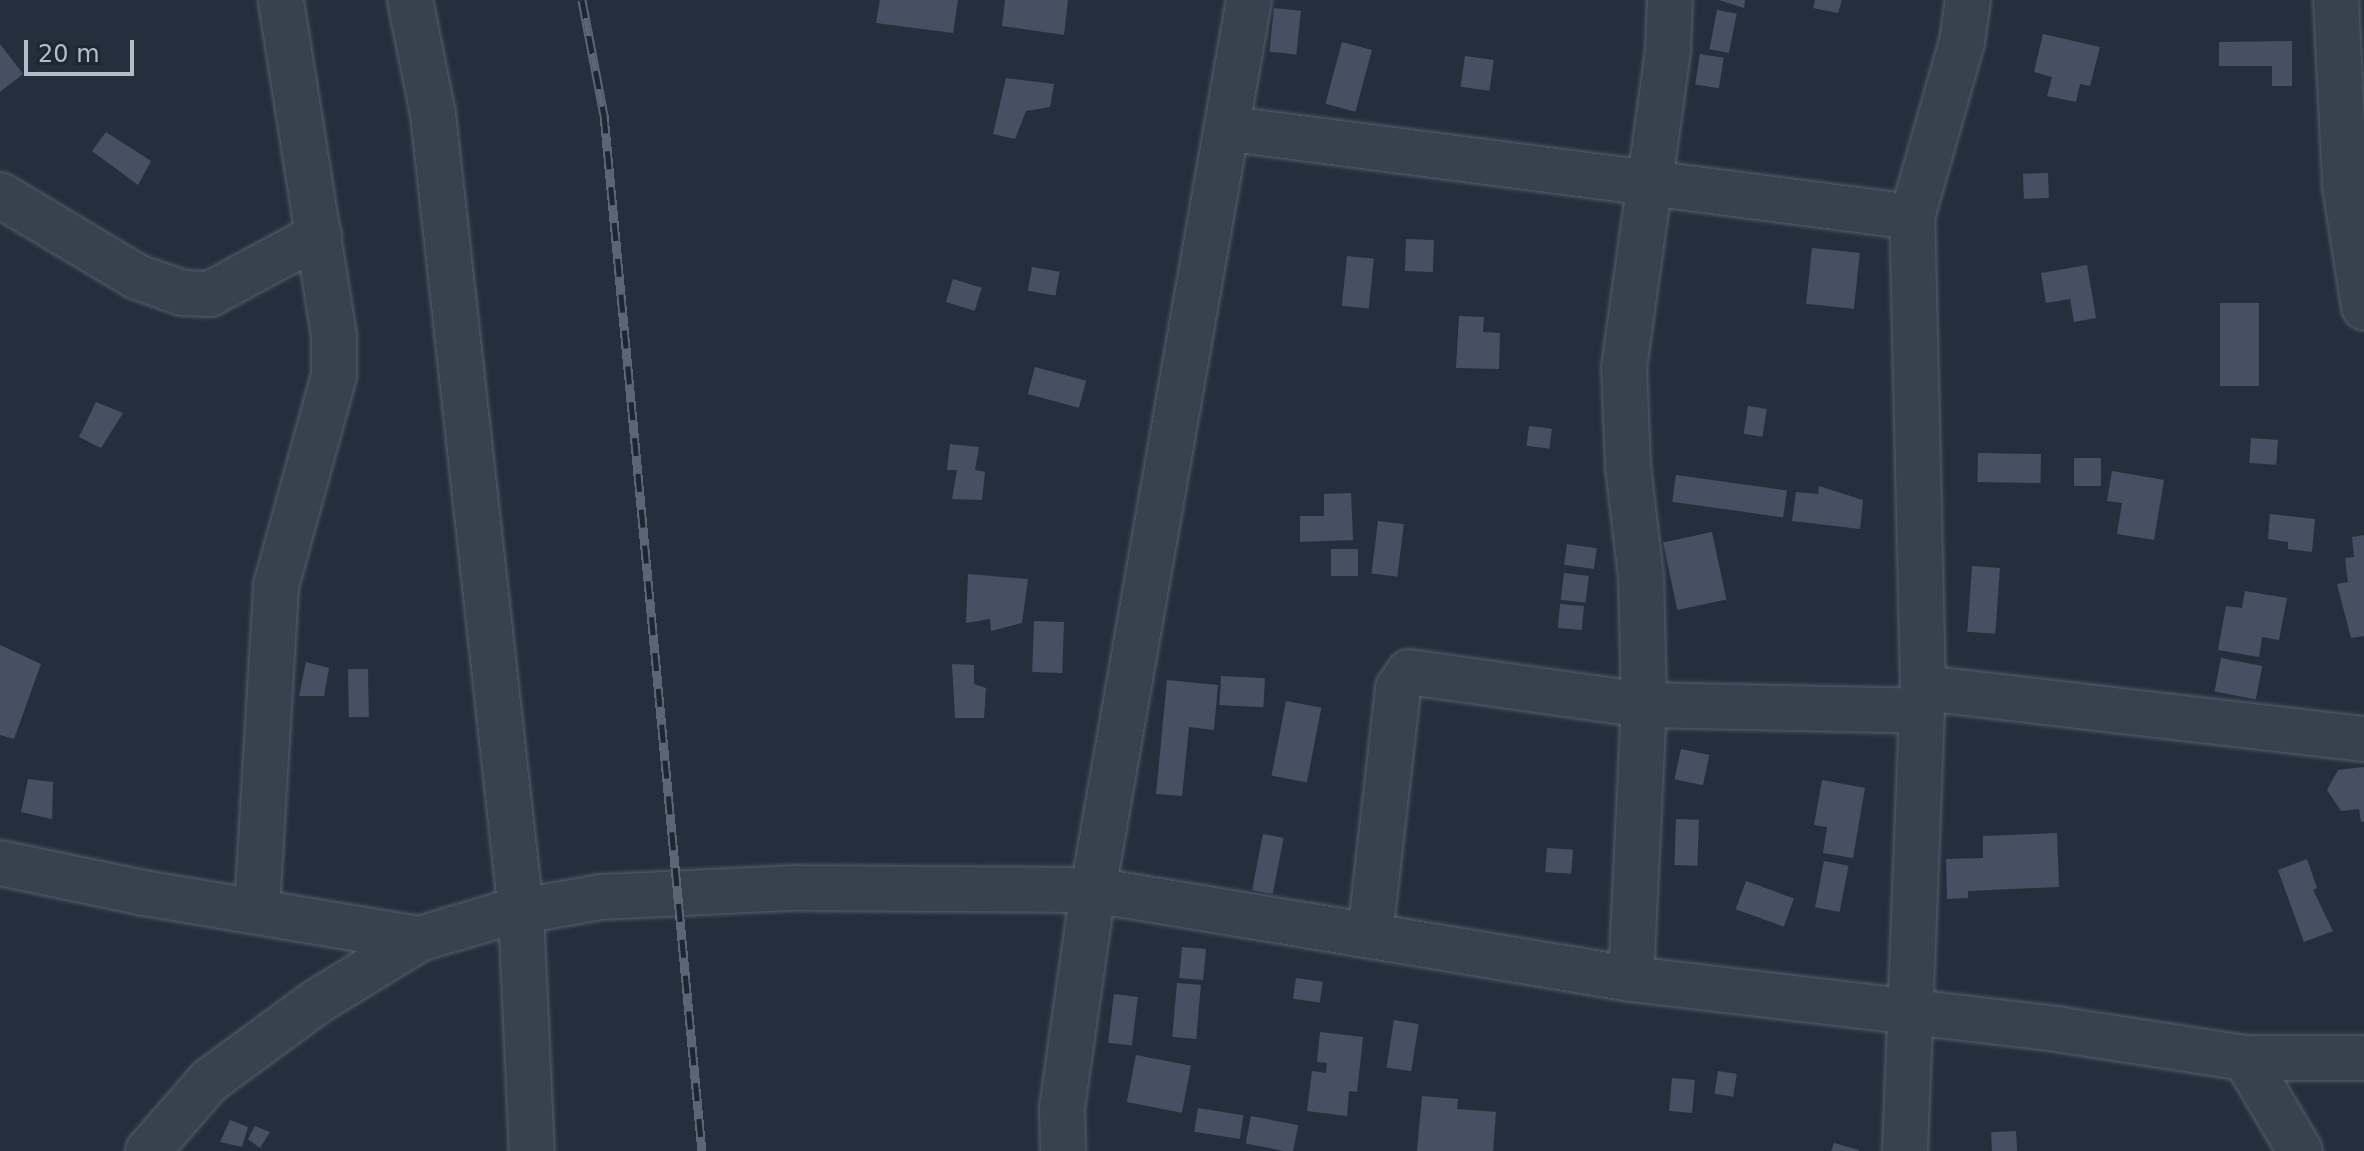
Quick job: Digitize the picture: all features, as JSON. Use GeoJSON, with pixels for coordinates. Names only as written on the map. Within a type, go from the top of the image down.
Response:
{"type":"FeatureCollection","features":[{"type":"Feature","properties":{"kind":"street"},"geometry":{"type":"LineString","coordinates":[[257,908],[276,586],[334,375],[334,336],[281,0]]}},
{"type":"Feature","properties":{"kind":"street"},"geometry":{"type":"LineString","coordinates":[[410,0],[433,114],[521,913],[530,1146]]}},
{"type":"Feature","properties":{"kind":"street"},"geometry":{"type":"LineString","coordinates":[[1063,1151],[1062,1108],[1093,890],[1231,129],[1249,0]]}},
{"type":"Feature","properties":{"kind":"street"},"geometry":{"type":"LineString","coordinates":[[1631,979],[1644,705],[1641,577],[1628,466],[1624,368],[1668,49],[1670,0]]}},
{"type":"Feature","properties":{"kind":"street"},"geometry":{"type":"LineString","coordinates":[[1905,1151],[1922,699],[1912,217],[1962,42],[1968,0]]}},
{"type":"Feature","properties":{"kind":"street"},"geometry":{"type":"LineString","coordinates":[[2336,0],[2345,186],[2364,308]]}},
{"type":"Feature","properties":{"kind":"street"},"geometry":{"type":"LineString","coordinates":[[1231,129],[1647,186],[1912,217]]}},
{"type":"Feature","properties":{"kind":"street"},"geometry":{"type":"LineString","coordinates":[[0,195],[137,277],[183,293],[210,294],[319,235]]}},
{"type":"Feature","properties":{"kind":"street"},"geometry":{"type":"LineString","coordinates":[[1370,935],[1398,688],[1409,672],[1644,705],[1922,699],[2364,739]]}},
{"type":"Feature","properties":{"kind":"street"},"geometry":{"type":"LineString","coordinates":[[0,863],[144,893],[257,908],[419,939]]}},
{"type":"Feature","properties":{"kind":"street"},"geometry":{"type":"LineString","coordinates":[[148,1151],[209,1081],[318,1001],[419,939],[601,897],[795,888],[1093,890],[1631,979],[2245,1058],[2356,1064]]}},
{"type":"Feature","properties":{"kind":"street"},"geometry":{"type":"LineString","coordinates":[[2245,1058],[2300,1151]]}},
{"type":"Feature","properties":{"kind":"building"},"geometry":{"type":"Polygon","coordinates":[[[880,0],[958,0],[953,33],[876,23],[880,0]]]}},
{"type":"Feature","properties":{"kind":"building"},"geometry":{"type":"Polygon","coordinates":[[[1005,0],[1068,0],[1064,35],[1002,26],[1005,0]]]}},
{"type":"Feature","properties":{"kind":"building"},"geometry":{"type":"Polygon","coordinates":[[[1719,0],[1745,0],[1744,8],[1719,0]]]}},
{"type":"Feature","properties":{"kind":"building"},"geometry":{"type":"Polygon","coordinates":[[[1815,0],[1842,0],[1838,13],[1813,8],[1815,0]]]}},
{"type":"Feature","properties":{"kind":"building"},"geometry":{"type":"Polygon","coordinates":[[[1274,8],[1301,11],[1296,55],[1269,52],[1274,8]]]}},
{"type":"Feature","properties":{"kind":"building"},"geometry":{"type":"Polygon","coordinates":[[[1717,10],[1737,14],[1729,53],[1709,49],[1717,10]]]}},
{"type":"Feature","properties":{"kind":"building"},"geometry":{"type":"Polygon","coordinates":[[[2043,34],[2100,47],[2090,86],[2080,84],[2076,102],[2047,96],[2052,77],[2034,72],[2043,34]]]}},
{"type":"Feature","properties":{"kind":"building"},"geometry":{"type":"Polygon","coordinates":[[[2292,41],[2292,86],[2272,86],[2272,66],[2219,66],[2219,42],[2292,41]]]}},
{"type":"Feature","properties":{"kind":"building"},"geometry":{"type":"Polygon","coordinates":[[[1342,42],[1372,50],[1355,112],[1325,104],[1342,42]]]}},
{"type":"Feature","properties":{"kind":"building"},"geometry":{"type":"Polygon","coordinates":[[[0,44],[23,74],[0,92],[0,44]]]}},
{"type":"Feature","properties":{"kind":"building"},"geometry":{"type":"Polygon","coordinates":[[[1700,54],[1724,58],[1719,88],[1695,85],[1700,54]]]}},
{"type":"Feature","properties":{"kind":"building"},"geometry":{"type":"Polygon","coordinates":[[[1465,56],[1494,60],[1489,91],[1461,87],[1465,56]]]}},
{"type":"Feature","properties":{"kind":"building"},"geometry":{"type":"Polygon","coordinates":[[[1006,78],[1054,84],[1050,107],[1026,111],[1015,139],[993,134],[1006,78]]]}},
{"type":"Feature","properties":{"kind":"building"},"geometry":{"type":"Polygon","coordinates":[[[106,132],[151,161],[138,185],[92,151],[106,132]]]}},
{"type":"Feature","properties":{"kind":"building"},"geometry":{"type":"Polygon","coordinates":[[[2048,173],[2049,198],[2024,199],[2023,174],[2048,173]]]}},
{"type":"Feature","properties":{"kind":"building"},"geometry":{"type":"Polygon","coordinates":[[[1406,239],[1434,240],[1433,272],[1405,271],[1406,239]]]}},
{"type":"Feature","properties":{"kind":"building"},"geometry":{"type":"Polygon","coordinates":[[[1812,248],[1860,253],[1854,309],[1806,304],[1812,248]]]}},
{"type":"Feature","properties":{"kind":"building"},"geometry":{"type":"Polygon","coordinates":[[[1347,256],[1374,259],[1369,309],[1342,306],[1347,256]]]}},
{"type":"Feature","properties":{"kind":"building"},"geometry":{"type":"Polygon","coordinates":[[[2087,265],[2096,318],[2074,322],[2070,299],[2046,303],[2041,273],[2087,265]]]}},
{"type":"Feature","properties":{"kind":"building"},"geometry":{"type":"Polygon","coordinates":[[[1032,267],[1060,272],[1055,295],[1028,291],[1032,267]]]}},
{"type":"Feature","properties":{"kind":"building"},"geometry":{"type":"Polygon","coordinates":[[[953,279],[982,288],[975,311],[946,302],[953,279]]]}},
{"type":"Feature","properties":{"kind":"building"},"geometry":{"type":"Polygon","coordinates":[[[2220,303],[2259,303],[2259,386],[2220,386],[2220,303]]]}},
{"type":"Feature","properties":{"kind":"building"},"geometry":{"type":"Polygon","coordinates":[[[1459,316],[1484,317],[1483,332],[1500,333],[1499,369],[1456,368],[1459,316]]]}},
{"type":"Feature","properties":{"kind":"building"},"geometry":{"type":"Polygon","coordinates":[[[1035,367],[1086,381],[1079,408],[1028,394],[1035,367]]]}},
{"type":"Feature","properties":{"kind":"building"},"geometry":{"type":"Polygon","coordinates":[[[96,402],[123,413],[101,448],[79,437],[96,402]]]}},
{"type":"Feature","properties":{"kind":"building"},"geometry":{"type":"Polygon","coordinates":[[[1748,406],[1767,409],[1762,437],[1744,434],[1748,406]]]}},
{"type":"Feature","properties":{"kind":"building"},"geometry":{"type":"Polygon","coordinates":[[[1529,426],[1552,429],[1549,449],[1527,446],[1529,426]]]}},
{"type":"Feature","properties":{"kind":"building"},"geometry":{"type":"Polygon","coordinates":[[[2251,438],[2278,440],[2276,465],[2249,463],[2251,438]]]}},
{"type":"Feature","properties":{"kind":"building"},"geometry":{"type":"Polygon","coordinates":[[[950,444],[979,447],[975,470],[985,472],[982,500],[952,499],[957,470],[947,470],[950,444]]]}},
{"type":"Feature","properties":{"kind":"building"},"geometry":{"type":"Polygon","coordinates":[[[1978,453],[2041,454],[2040,483],[1977,482],[1978,453]]]}},
{"type":"Feature","properties":{"kind":"building"},"geometry":{"type":"Polygon","coordinates":[[[2074,458],[2101,458],[2101,486],[2074,486],[2074,458]]]}},
{"type":"Feature","properties":{"kind":"building"},"geometry":{"type":"Polygon","coordinates":[[[2112,471],[2164,480],[2154,540],[2117,534],[2122,503],[2107,501],[2112,471]]]}},
{"type":"Feature","properties":{"kind":"building"},"geometry":{"type":"Polygon","coordinates":[[[1676,475],[1787,491],[1783,517],[1672,502],[1676,475]]]}},
{"type":"Feature","properties":{"kind":"building"},"geometry":{"type":"Polygon","coordinates":[[[1819,486],[1863,500],[1860,529],[1792,521],[1796,492],[1818,494],[1819,486]]]}},
{"type":"Feature","properties":{"kind":"building"},"geometry":{"type":"Polygon","coordinates":[[[1351,493],[1353,540],[1300,542],[1300,516],[1324,516],[1324,494],[1351,493]]]}},
{"type":"Feature","properties":{"kind":"building"},"geometry":{"type":"Polygon","coordinates":[[[2270,514],[2315,519],[2312,552],[2288,549],[2288,542],[2268,539],[2270,514]]]}},
{"type":"Feature","properties":{"kind":"building"},"geometry":{"type":"Polygon","coordinates":[[[1378,521],[1404,524],[1397,577],[1372,574],[1378,521]]]}},
{"type":"Feature","properties":{"kind":"building"},"geometry":{"type":"Polygon","coordinates":[[[1712,532],[1726,599],[1677,610],[1663,542],[1712,532]]]}},
{"type":"Feature","properties":{"kind":"building"},"geometry":{"type":"Polygon","coordinates":[[[2364,535],[2364,636],[2351,638],[2337,584],[2348,582],[2345,558],[2354,557],[2352,537],[2364,535]]]}},
{"type":"Feature","properties":{"kind":"building"},"geometry":{"type":"Polygon","coordinates":[[[1567,544],[1597,548],[1594,569],[1564,565],[1567,544]]]}},
{"type":"Feature","properties":{"kind":"building"},"geometry":{"type":"Polygon","coordinates":[[[1331,549],[1358,549],[1358,576],[1331,576],[1331,549]]]}},
{"type":"Feature","properties":{"kind":"building"},"geometry":{"type":"Polygon","coordinates":[[[1972,566],[2000,568],[1995,634],[1967,632],[1972,566]]]}},
{"type":"Feature","properties":{"kind":"building"},"geometry":{"type":"Polygon","coordinates":[[[1564,573],[1589,576],[1586,603],[1561,600],[1564,573]]]}},
{"type":"Feature","properties":{"kind":"building"},"geometry":{"type":"Polygon","coordinates":[[[968,574],[1028,579],[1022,623],[991,631],[990,619],[966,623],[968,574]]]}},
{"type":"Feature","properties":{"kind":"building"},"geometry":{"type":"Polygon","coordinates":[[[2245,591],[2287,598],[2279,640],[2262,637],[2259,657],[2218,650],[2226,606],[2242,608],[2245,591]]]}},
{"type":"Feature","properties":{"kind":"building"},"geometry":{"type":"Polygon","coordinates":[[[1560,604],[1584,606],[1582,630],[1558,628],[1560,604]]]}},
{"type":"Feature","properties":{"kind":"building"},"geometry":{"type":"Polygon","coordinates":[[[1034,621],[1064,622],[1062,673],[1032,672],[1034,621]]]}},
{"type":"Feature","properties":{"kind":"building"},"geometry":{"type":"Polygon","coordinates":[[[0,645],[41,664],[14,739],[0,735],[0,645]]]}},
{"type":"Feature","properties":{"kind":"building"},"geometry":{"type":"Polygon","coordinates":[[[2221,658],[2262,666],[2256,699],[2215,691],[2221,658]]]}},
{"type":"Feature","properties":{"kind":"building"},"geometry":{"type":"Polygon","coordinates":[[[306,662],[329,668],[324,696],[299,696],[306,662]]]}},
{"type":"Feature","properties":{"kind":"building"},"geometry":{"type":"Polygon","coordinates":[[[952,664],[974,665],[974,684],[986,688],[984,718],[955,718],[952,664]]]}},
{"type":"Feature","properties":{"kind":"building"},"geometry":{"type":"Polygon","coordinates":[[[348,669],[368,669],[369,717],[349,717],[348,669]]]}},
{"type":"Feature","properties":{"kind":"building"},"geometry":{"type":"Polygon","coordinates":[[[1221,676],[1265,678],[1263,707],[1219,705],[1221,676]]]}},
{"type":"Feature","properties":{"kind":"building"},"geometry":{"type":"Polygon","coordinates":[[[1167,680],[1218,685],[1214,730],[1189,727],[1182,796],[1156,794],[1167,680]]]}},
{"type":"Feature","properties":{"kind":"building"},"geometry":{"type":"Polygon","coordinates":[[[1286,701],[1321,708],[1307,782],[1271,776],[1286,701]]]}},
{"type":"Feature","properties":{"kind":"building"},"geometry":{"type":"Polygon","coordinates":[[[1681,749],[1709,755],[1703,785],[1675,779],[1681,749]]]}},
{"type":"Feature","properties":{"kind":"building"},"geometry":{"type":"Polygon","coordinates":[[[2364,767],[2364,821],[2361,822],[2359,809],[2341,811],[2327,790],[2338,770],[2364,767]]]}},
{"type":"Feature","properties":{"kind":"building"},"geometry":{"type":"Polygon","coordinates":[[[28,779],[53,782],[52,819],[21,812],[28,779]]]}},
{"type":"Feature","properties":{"kind":"building"},"geometry":{"type":"Polygon","coordinates":[[[1822,780],[1865,788],[1853,858],[1823,853],[1827,827],[1814,825],[1822,780]]]}},
{"type":"Feature","properties":{"kind":"building"},"geometry":{"type":"Polygon","coordinates":[[[1676,819],[1699,820],[1697,866],[1674,865],[1676,819]]]}},
{"type":"Feature","properties":{"kind":"building"},"geometry":{"type":"Polygon","coordinates":[[[2057,833],[2059,887],[1968,891],[1968,898],[1947,899],[1946,859],[1983,858],[1983,836],[2057,833]]]}},
{"type":"Feature","properties":{"kind":"building"},"geometry":{"type":"Polygon","coordinates":[[[1263,834],[1284,838],[1273,894],[1252,890],[1263,834]]]}},
{"type":"Feature","properties":{"kind":"building"},"geometry":{"type":"Polygon","coordinates":[[[1547,848],[1573,850],[1571,874],[1545,872],[1547,848]]]}},
{"type":"Feature","properties":{"kind":"building"},"geometry":{"type":"Polygon","coordinates":[[[2307,859],[2317,888],[2313,890],[2333,931],[2304,942],[2278,870],[2307,859]]]}},
{"type":"Feature","properties":{"kind":"building"},"geometry":{"type":"Polygon","coordinates":[[[1824,861],[1849,866],[1840,912],[1815,907],[1824,861]]]}},
{"type":"Feature","properties":{"kind":"building"},"geometry":{"type":"Polygon","coordinates":[[[1746,881],[1794,898],[1784,927],[1736,909],[1746,881]]]}},
{"type":"Feature","properties":{"kind":"building"},"geometry":{"type":"Polygon","coordinates":[[[1182,947],[1206,949],[1203,980],[1179,978],[1182,947]]]}},
{"type":"Feature","properties":{"kind":"building"},"geometry":{"type":"Polygon","coordinates":[[[1296,978],[1323,982],[1320,1003],[1293,999],[1296,978]]]}},
{"type":"Feature","properties":{"kind":"building"},"geometry":{"type":"Polygon","coordinates":[[[1177,983],[1201,985],[1196,1039],[1172,1037],[1177,983]]]}},
{"type":"Feature","properties":{"kind":"building"},"geometry":{"type":"Polygon","coordinates":[[[1114,994],[1138,997],[1132,1046],[1108,1043],[1114,994]]]}},
{"type":"Feature","properties":{"kind":"building"},"geometry":{"type":"Polygon","coordinates":[[[1394,1020],[1419,1024],[1411,1071],[1386,1067],[1394,1020]]]}},
{"type":"Feature","properties":{"kind":"building"},"geometry":{"type":"Polygon","coordinates":[[[1320,1032],[1363,1037],[1357,1092],[1349,1091],[1347,1116],[1307,1111],[1312,1071],[1326,1073],[1327,1063],[1317,1062],[1320,1032]]]}},
{"type":"Feature","properties":{"kind":"building"},"geometry":{"type":"Polygon","coordinates":[[[1136,1055],[1191,1066],[1182,1113],[1127,1102],[1136,1055]]]}},
{"type":"Feature","properties":{"kind":"building"},"geometry":{"type":"Polygon","coordinates":[[[1718,1071],[1737,1074],[1733,1097],[1714,1094],[1718,1071]]]}},
{"type":"Feature","properties":{"kind":"building"},"geometry":{"type":"Polygon","coordinates":[[[1672,1078],[1695,1080],[1692,1113],[1669,1111],[1672,1078]]]}},
{"type":"Feature","properties":{"kind":"building"},"geometry":{"type":"Polygon","coordinates":[[[1422,1096],[1458,1099],[1457,1109],[1496,1112],[1493,1151],[1417,1151],[1422,1096]]]}},
{"type":"Feature","properties":{"kind":"building"},"geometry":{"type":"Polygon","coordinates":[[[1198,1108],[1243,1115],[1240,1139],[1194,1132],[1198,1108]]]}},
{"type":"Feature","properties":{"kind":"building"},"geometry":{"type":"Polygon","coordinates":[[[1251,1116],[1298,1125],[1293,1151],[1246,1143],[1251,1116]]]}},
{"type":"Feature","properties":{"kind":"building"},"geometry":{"type":"Polygon","coordinates":[[[230,1120],[248,1127],[242,1147],[220,1142],[230,1120]]]}},
{"type":"Feature","properties":{"kind":"building"},"geometry":{"type":"Polygon","coordinates":[[[255,1126],[270,1132],[260,1148],[248,1139],[255,1126]]]}},
{"type":"Feature","properties":{"kind":"building"},"geometry":{"type":"Polygon","coordinates":[[[2016,1131],[2017,1151],[1992,1151],[1991,1132],[2016,1131]]]}},
{"type":"Feature","properties":{"kind":"building"},"geometry":{"type":"Polygon","coordinates":[[[1834,1143],[1859,1150],[1859,1151],[1831,1151],[1834,1143]]]}},
{"type":"Feature","properties":{"kind":"railway"},"geometry":{"type":"LineString","coordinates":[[582,0],[604,115],[702,1151]]}}]}
